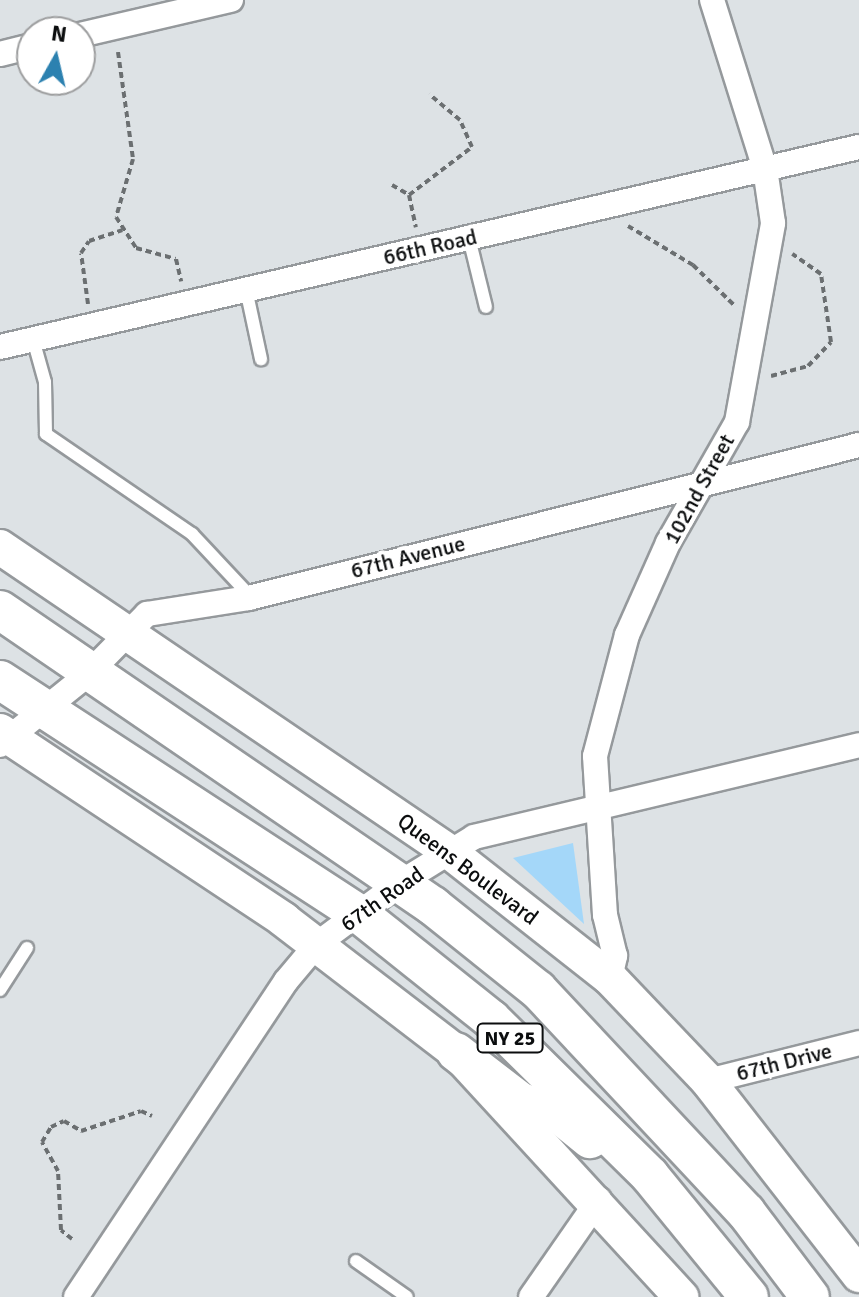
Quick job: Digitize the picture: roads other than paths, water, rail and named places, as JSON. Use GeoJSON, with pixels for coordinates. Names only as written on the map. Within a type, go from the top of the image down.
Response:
{"type":"FeatureCollection","features":[{"type":"Feature","properties":{"kind":"main road","name":"NY 25"},"geometry":{"type":"LineString","coordinates":[[0,610],[87,675],[398,884],[527,981],[592,1044],[746,1212],[810,1297]]}},
{"type":"Feature","properties":{"kind":"main road","name":"NY 25"},"geometry":{"type":"LineString","coordinates":[[0,680],[358,913],[491,1019],[650,1176],[749,1297]]}},
{"type":"Feature","properties":{"kind":"main road"},"geometry":{"type":"LineString","coordinates":[[456,1052],[521,1102],[559,1114],[650,1176]]}},
{"type":"Feature","properties":{"kind":"street"},"geometry":{"type":"LineString","coordinates":[[96,31],[231,0]]}},
{"type":"Feature","properties":{"kind":"street","name":"102nd Street"},"geometry":{"type":"LineString","coordinates":[[610,978],[615,956],[595,808],[595,756],[627,635],[702,483],[737,422],[752,369],[773,223],[765,169],[712,0]]}},
{"type":"Feature","properties":{"kind":"street","name":"66th Road"},"geometry":{"type":"LineString","coordinates":[[0,347],[859,147]]}},
{"type":"Feature","properties":{"kind":"street","name":"67th Avenue"},"geometry":{"type":"LineString","coordinates":[[2,737],[87,675],[132,633],[147,614],[251,597],[859,445]]}},
{"type":"Feature","properties":{"kind":"street","name":"Queens Boulevard"},"geometry":{"type":"LineString","coordinates":[[0,547],[132,633],[451,853],[610,978],[708,1081],[859,1275]]}},
{"type":"Feature","properties":{"kind":"street"},"geometry":{"type":"LineString","coordinates":[[2,737],[317,944],[456,1052],[599,1199],[681,1297]]}},
{"type":"Feature","properties":{"kind":"street","name":"67th Road"},"geometry":{"type":"LineString","coordinates":[[76,1297],[317,944],[398,884],[474,837],[859,745]]}},
{"type":"Feature","properties":{"kind":"street","name":"67th Drive"},"geometry":{"type":"LineString","coordinates":[[708,1081],[859,1043]]}},
{"type":"Feature","properties":{"kind":"street"},"geometry":{"type":"LineString","coordinates":[[531,1297],[599,1199]]}},
{"type":"Feature","properties":{"kind":"lane"},"geometry":{"type":"LineString","coordinates":[[469,238],[486,307]]}},
{"type":"Feature","properties":{"kind":"lane"},"geometry":{"type":"LineString","coordinates":[[246,289],[261,359]]}},
{"type":"Feature","properties":{"kind":"lane"},"geometry":{"type":"LineString","coordinates":[[33,339],[45,382],[46,434],[192,534],[251,597]]}},
{"type":"Feature","properties":{"kind":"lane"},"geometry":{"type":"LineString","coordinates":[[0,990],[27,948]]}},
{"type":"Feature","properties":{"kind":"lane"},"geometry":{"type":"LineString","coordinates":[[356,1261],[407,1297]]}}]}
